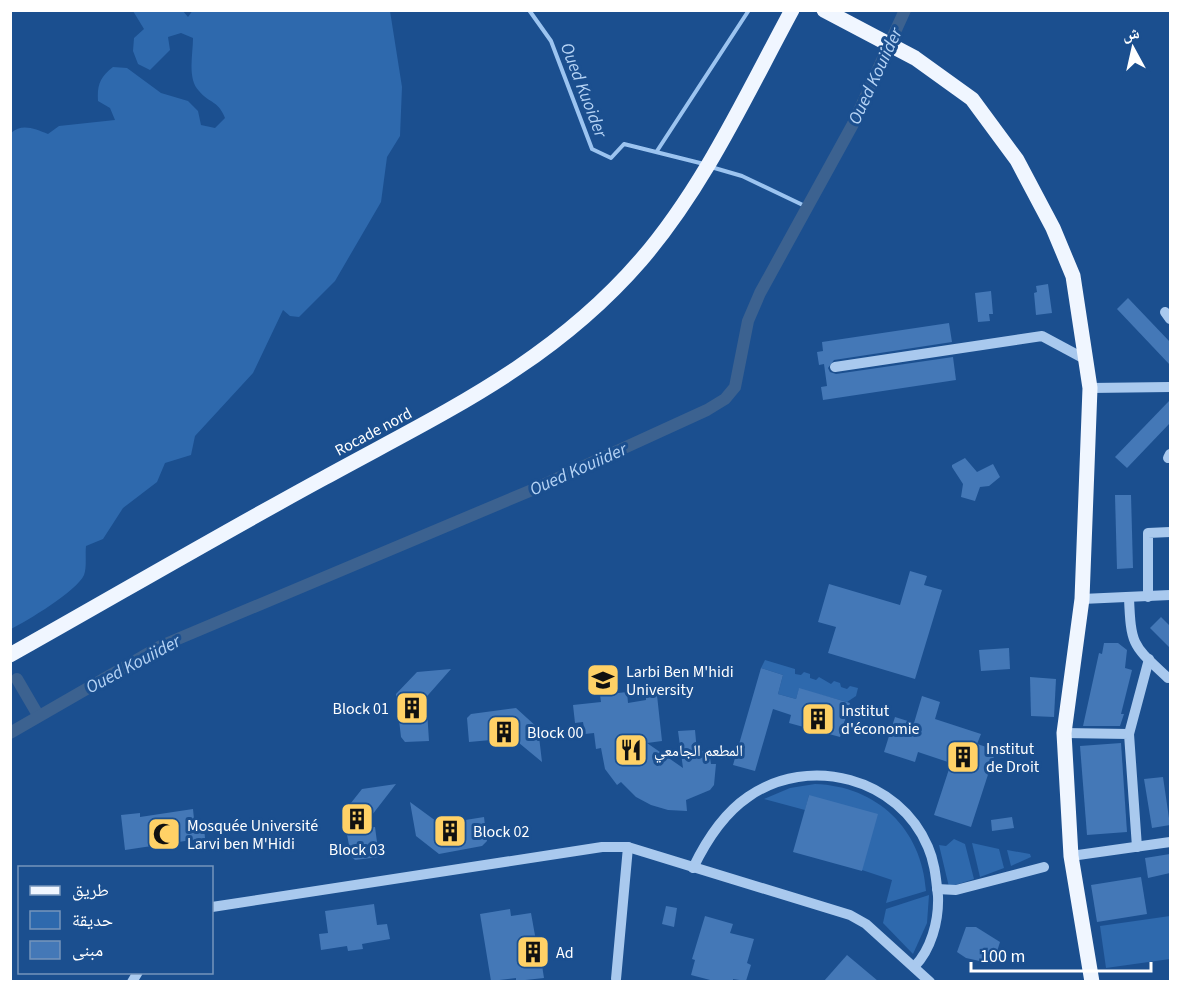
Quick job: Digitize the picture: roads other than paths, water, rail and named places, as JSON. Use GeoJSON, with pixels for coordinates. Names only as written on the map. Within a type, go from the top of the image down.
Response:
{"type":"FeatureCollection","features":[{"type":"Feature","properties":{"kind":"main road","name":"Rocade nord"},"geometry":{"type":"LineString","coordinates":[[10,656],[324,478],[465,403],[534,358],[609,294],[671,222],[729,127],[792,10]]}},
{"type":"Feature","properties":{"kind":"main road"},"geometry":{"type":"LineString","coordinates":[[824,10],[857,30],[915,58],[972,99],[1027,178],[1053,228],[1073,276],[1084,348],[1083,358],[1090,388],[1082,599],[1064,733],[1071,856],[1092,981]]}},
{"type":"Feature","properties":{"kind":"street"},"geometry":{"type":"LineString","coordinates":[[835,367],[1042,336],[1083,358]]}},
{"type":"Feature","properties":{"kind":"street"},"geometry":{"type":"LineString","coordinates":[[1090,388],[1170,387]]}},
{"type":"Feature","properties":{"kind":"street"},"geometry":{"type":"LineString","coordinates":[[1148,597],[1148,533],[1170,532]]}},
{"type":"Feature","properties":{"kind":"street"},"geometry":{"type":"LineString","coordinates":[[1082,599],[1170,595]]}},
{"type":"Feature","properties":{"kind":"street"},"geometry":{"type":"LineString","coordinates":[[1129,598],[1130,629],[1135,645],[1168,678]]}},
{"type":"Feature","properties":{"kind":"street"},"geometry":{"type":"LineString","coordinates":[[1137,847],[1129,734],[1149,659]]}},
{"type":"Feature","properties":{"kind":"street"},"geometry":{"type":"LineString","coordinates":[[1064,733],[1129,734]]}},
{"type":"Feature","properties":{"kind":"street"},"geometry":{"type":"LineString","coordinates":[[693,868],[723,819],[749,796],[781,780],[825,775],[861,783],[883,794],[901,809],[928,846],[938,904],[933,931],[923,958],[914,967]]}},
{"type":"Feature","properties":{"kind":"street"},"geometry":{"type":"LineString","coordinates":[[1071,856],[1170,842]]}},
{"type":"Feature","properties":{"kind":"street"},"geometry":{"type":"LineString","coordinates":[[213,907],[602,847],[628,847],[850,915],[866,924],[930,981]]}},
{"type":"Feature","properties":{"kind":"street"},"geometry":{"type":"LineString","coordinates":[[616,980],[628,847]]}},
{"type":"Feature","properties":{"kind":"street"},"geometry":{"type":"LineString","coordinates":[[937,889],[956,890],[1044,867]]}},
{"type":"Feature","properties":{"kind":"waterway","name":"Oued Kuoider"},"geometry":{"type":"LineString","coordinates":[[529,10],[551,41],[592,149],[611,158],[624,144],[704,164]]}},
{"type":"Feature","properties":{"kind":"waterway","name":"Oued Kuoider"},"geometry":{"type":"LineString","coordinates":[[657,151],[749,10]]}},
{"type":"Feature","properties":{"kind":"waterway","name":"Oued Kouiider"},"geometry":{"type":"LineString","coordinates":[[10,733],[161,646],[532,490],[707,410],[725,399],[735,387],[748,321],[760,293],[853,124],[905,10]]}},
{"type":"Feature","properties":{"kind":"waterway","name":"Oued Kuoider"},"geometry":{"type":"LineString","coordinates":[[711,167],[742,176],[807,207]]}},
{"type":"Feature","properties":{"kind":"waterway","name":"Oued Kouiider"},"geometry":{"type":"LineString","coordinates":[[17,679],[38,715]]}},
{"type":"Feature","properties":{"kind":"place","name":"Larbi Ben M'hidi University"},"geometry":{"type":"Point","coordinates":[603,680]}},
{"type":"Feature","properties":{"kind":"place","name":"Block 01"},"geometry":{"type":"Point","coordinates":[412,708]}},
{"type":"Feature","properties":{"kind":"place","name":"Institut d'économie"},"geometry":{"type":"Point","coordinates":[818,719]}},
{"type":"Feature","properties":{"kind":"place","name":"Block 00"},"geometry":{"type":"Point","coordinates":[504,732]}},
{"type":"Feature","properties":{"kind":"place","name":"المطعم الجامعي"},"geometry":{"type":"Point","coordinates":[631,750]}},
{"type":"Feature","properties":{"kind":"place","name":"Institut de Droit"},"geometry":{"type":"Point","coordinates":[963,757]}},
{"type":"Feature","properties":{"kind":"place","name":"Block 03"},"geometry":{"type":"Point","coordinates":[357,819]}},
{"type":"Feature","properties":{"kind":"place","name":"Block 02"},"geometry":{"type":"Point","coordinates":[450,831]}},
{"type":"Feature","properties":{"kind":"place","name":"Mosquée Université Larvi ben M'Hidi"},"geometry":{"type":"Point","coordinates":[164,834]}},
{"type":"Feature","properties":{"kind":"place","name":"Ad"},"geometry":{"type":"Point","coordinates":[533,952]}}]}
